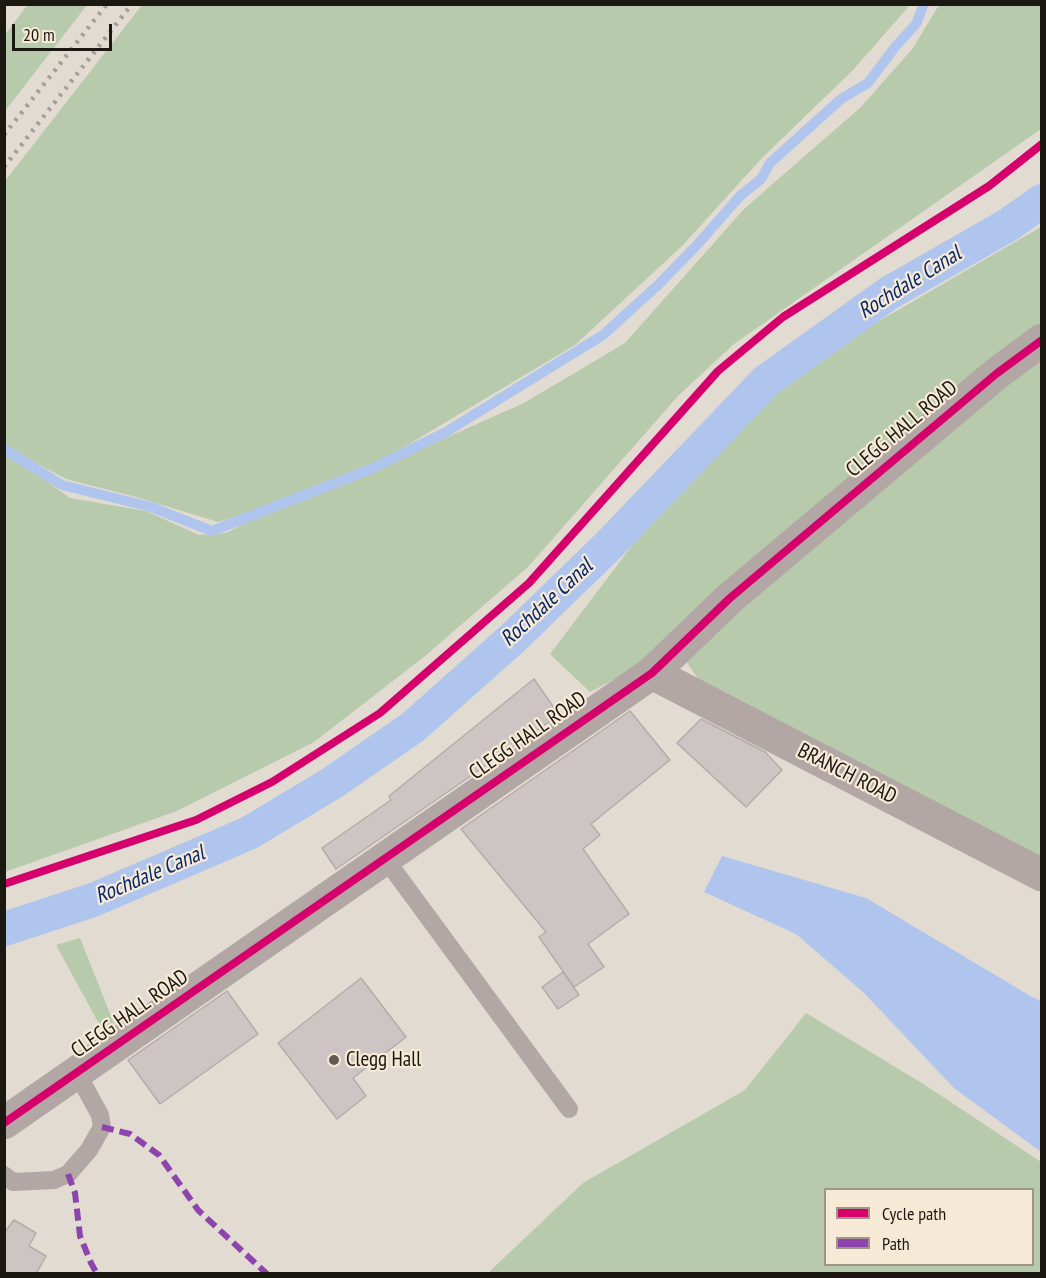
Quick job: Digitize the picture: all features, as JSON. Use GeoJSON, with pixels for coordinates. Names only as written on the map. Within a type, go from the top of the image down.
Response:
{"type":"FeatureCollection","features":[{"type":"Feature","properties":{"kind":"street","name":"CLEGG HALL ROAD"},"geometry":{"type":"LineString","coordinates":[[4,1123],[652,673],[730,598],[996,374],[1041,340]]}},
{"type":"Feature","properties":{"kind":"street","name":"BRANCH ROAD"},"geometry":{"type":"LineString","coordinates":[[652,673],[1041,875]]}},
{"type":"Feature","properties":{"kind":"lane"},"geometry":{"type":"LineString","coordinates":[[384,857],[569,1109]]}},
{"type":"Feature","properties":{"kind":"lane"},"geometry":{"type":"LineString","coordinates":[[4,1175],[13,1182],[54,1180],[68,1174],[89,1150],[102,1127],[100,1115],[77,1073]]}},
{"type":"Feature","properties":{"kind":"green space"},"geometry":{"type":"Polygon","coordinates":[[[28,4],[87,5],[5,111],[5,35],[28,4]]]}},
{"type":"Feature","properties":{"kind":"green space"},"geometry":{"type":"Polygon","coordinates":[[[142,5],[910,5],[853,70],[762,158],[682,246],[575,345],[379,462],[253,511],[218,522],[66,479],[5,446],[5,181],[142,5]]]}},
{"type":"Feature","properties":{"kind":"green space"},"geometry":{"type":"Polygon","coordinates":[[[939,5],[1041,5],[1041,129],[734,344],[678,396],[528,567],[425,656],[314,742],[177,811],[5,872],[4,451],[70,498],[146,511],[199,535],[226,533],[287,502],[358,477],[524,403],[625,343],[744,209],[861,107],[913,48],[939,5]]]}},
{"type":"Feature","properties":{"kind":"green space"},"geometry":{"type":"Polygon","coordinates":[[[1041,227],[1041,325],[634,669],[590,692],[550,654],[671,494],[760,406],[874,324],[1041,227]]]}},
{"type":"Feature","properties":{"kind":"green space"},"geometry":{"type":"Polygon","coordinates":[[[1041,352],[1041,857],[700,682],[684,658],[1041,352]]]}},
{"type":"Feature","properties":{"kind":"green space"},"geometry":{"type":"Polygon","coordinates":[[[80,938],[115,1026],[104,1033],[56,945],[80,938]]]}},
{"type":"Feature","properties":{"kind":"green space"},"geometry":{"type":"Polygon","coordinates":[[[806,1013],[925,1085],[1041,1162],[1041,1273],[488,1273],[583,1183],[745,1090],[806,1013]]]}},
{"type":"Feature","properties":{"kind":"water"},"geometry":{"type":"Polygon","coordinates":[[[722,856],[866,898],[1041,1001],[1041,1152],[954,1088],[864,993],[796,934],[704,892],[722,856]]]}},
{"type":"Feature","properties":{"kind":"building"},"geometry":{"type":"Polygon","coordinates":[[[534,679],[559,715],[336,869],[322,848],[391,800],[389,796],[534,679]]]}},
{"type":"Feature","properties":{"kind":"building"},"geometry":{"type":"Polygon","coordinates":[[[630,711],[670,760],[591,824],[600,835],[583,849],[629,914],[588,944],[604,967],[574,987],[539,937],[546,932],[461,829],[630,711]]]}},
{"type":"Feature","properties":{"kind":"building"},"geometry":{"type":"Polygon","coordinates":[[[701,719],[765,752],[782,770],[746,807],[677,743],[701,719]]]}},
{"type":"Feature","properties":{"kind":"building"},"geometry":{"type":"Polygon","coordinates":[[[563,972],[579,995],[558,1009],[542,987],[563,972]]]}},
{"type":"Feature","properties":{"kind":"building","name":"Clegg Hall"},"geometry":{"type":"Polygon","coordinates":[[[361,978],[406,1037],[353,1078],[366,1096],[337,1119],[278,1043],[361,978]]]}},
{"type":"Feature","properties":{"kind":"building"},"geometry":{"type":"Polygon","coordinates":[[[227,991],[258,1034],[160,1104],[128,1060],[227,991]]]}},
{"type":"Feature","properties":{"kind":"building"},"geometry":{"type":"Polygon","coordinates":[[[14,1220],[36,1233],[29,1246],[46,1256],[36,1274],[4,1274],[4,1233],[14,1220]]]}},
{"type":"Feature","properties":{"kind":"waterway"},"geometry":{"type":"LineString","coordinates":[[4,449],[62,485],[151,507],[212,531],[371,469],[446,432],[603,335],[658,285],[697,245],[740,196],[761,179],[770,163],[841,99],[868,83],[916,24],[924,4]]}},
{"type":"Feature","properties":{"kind":"waterway","name":"Rochdale Canal"},"geometry":{"type":"LineString","coordinates":[[4,929],[93,900],[249,833],[332,783],[413,727],[513,638],[609,545],[766,381],[889,293],[1008,225],[1042,201]]}},
{"type":"Feature","properties":{"kind":"railway"},"geometry":{"type":"LineString","coordinates":[[4,135],[107,4]]}},
{"type":"Feature","properties":{"kind":"railway"},"geometry":{"type":"LineString","coordinates":[[4,167],[132,4]]}},
{"type":"Feature","properties":{"kind":"marked path"},"geometry":{"type":"LineString","coordinates":[[102,1127],[130,1134],[159,1155],[198,1210],[267,1274]]}},
{"type":"Feature","properties":{"kind":"marked path"},"geometry":{"type":"LineString","coordinates":[[68,1174],[75,1193],[80,1236],[97,1274]]}},
{"type":"Feature","properties":{"kind":"cycle path"},"geometry":{"type":"LineString","coordinates":[[4,884],[196,820],[272,782],[380,713],[529,583],[718,371],[783,317],[989,186],[1042,144]]}},
{"type":"Feature","properties":{"kind":"cycle path"},"geometry":{"type":"LineString","coordinates":[[4,1123],[652,673],[730,598],[996,374],[1042,340]]}},
{"type":"Feature","properties":{"kind":"place","name":"Clegg Hall"},"geometry":{"type":"Point","coordinates":[334,1060]}}]}
